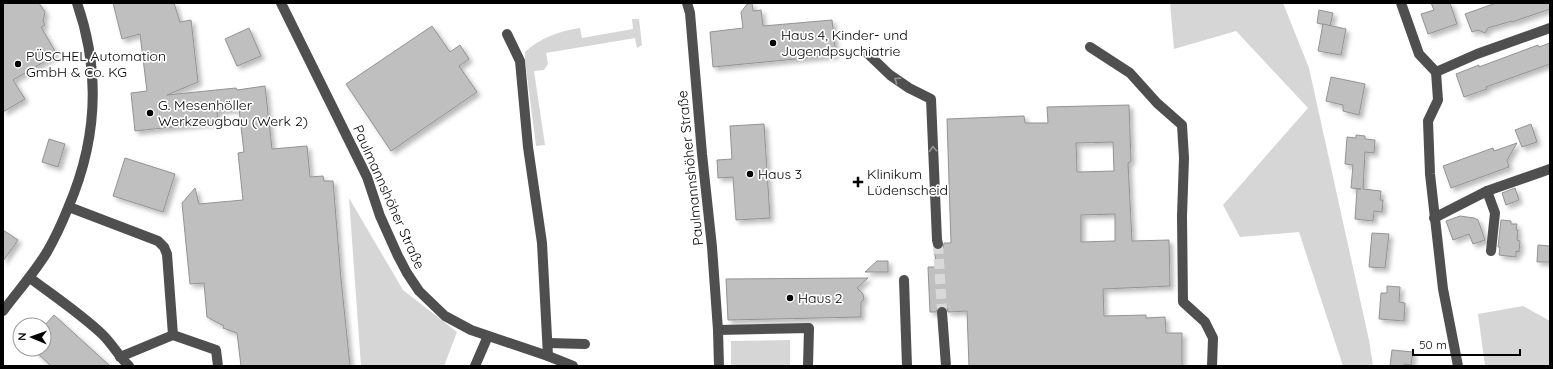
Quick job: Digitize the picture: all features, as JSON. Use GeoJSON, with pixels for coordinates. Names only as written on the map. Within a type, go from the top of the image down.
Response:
{"type":"FeatureCollection","features":[{"type":"Feature","properties":{"kind":"street"},"geometry":{"type":"LineString","coordinates":[[3,311],[30,278],[48,251],[69,207],[86,156],[92,112],[93,82],[88,38],[77,3]]}},
{"type":"Feature","properties":{"kind":"street","name":"Paulmannshöher Straße"},"geometry":{"type":"LineString","coordinates":[[281,3],[368,177],[380,216],[407,273],[419,291],[445,316],[470,330],[573,366]]}},
{"type":"Feature","properties":{"kind":"street","name":"Paulmannshöher Straße"},"geometry":{"type":"LineString","coordinates":[[687,3],[690,13],[702,154],[712,247],[719,366]]}},
{"type":"Feature","properties":{"kind":"street"},"geometry":{"type":"LineString","coordinates":[[1400,3],[1419,54],[1436,72],[1438,100],[1428,121],[1430,174],[1443,289],[1458,366]]}},
{"type":"Feature","properties":{"kind":"street"},"geometry":{"type":"LineString","coordinates":[[1436,72],[1477,54],[1550,28]]}},
{"type":"Feature","properties":{"kind":"street"},"geometry":{"type":"LineString","coordinates":[[506,34],[520,61],[528,147],[542,243],[548,356]]}},
{"type":"Feature","properties":{"kind":"street"},"geometry":{"type":"LineString","coordinates":[[1090,47],[1130,73],[1157,103],[1182,125],[1184,158],[1182,216],[1183,302],[1205,322],[1213,338],[1212,366]]}},
{"type":"Feature","properties":{"kind":"street"},"geometry":{"type":"LineString","coordinates":[[867,53],[890,75],[909,88],[931,99],[938,244]]}},
{"type":"Feature","properties":{"kind":"street"},"geometry":{"type":"LineString","coordinates":[[1434,218],[1487,191],[1550,169]]}},
{"type":"Feature","properties":{"kind":"street"},"geometry":{"type":"LineString","coordinates":[[1487,191],[1494,213],[1491,251]]}},
{"type":"Feature","properties":{"kind":"street"},"geometry":{"type":"LineString","coordinates":[[69,207],[158,241],[164,247],[167,254],[173,334]]}},
{"type":"Feature","properties":{"kind":"street"},"geometry":{"type":"LineString","coordinates":[[30,278],[67,305],[104,336],[129,366]]}},
{"type":"Feature","properties":{"kind":"street"},"geometry":{"type":"LineString","coordinates":[[904,280],[907,366]]}},
{"type":"Feature","properties":{"kind":"street"},"geometry":{"type":"LineString","coordinates":[[942,312],[946,366]]}},
{"type":"Feature","properties":{"kind":"street"},"geometry":{"type":"LineString","coordinates":[[718,330],[808,328],[808,366]]}},
{"type":"Feature","properties":{"kind":"street"},"geometry":{"type":"LineString","coordinates":[[120,357],[173,334],[216,350],[218,366]]}},
{"type":"Feature","properties":{"kind":"street"},"geometry":{"type":"LineString","coordinates":[[475,366],[488,336]]}},
{"type":"Feature","properties":{"kind":"street"},"geometry":{"type":"LineString","coordinates":[[548,343],[585,344]]}},
{"type":"Feature","properties":{"kind":"shaded area"},"geometry":{"type":"Polygon","coordinates":[[[1170,3],[1283,3],[1309,68],[1369,340],[1373,366],[1343,366],[1299,232],[1240,237],[1223,205],[1308,108],[1236,31],[1174,49],[1170,3]]]}},
{"type":"Feature","properties":{"kind":"shaded area"},"geometry":{"type":"Polygon","coordinates":[[[632,19],[639,19],[642,45],[637,48],[635,38],[546,53],[548,64],[544,70],[534,71],[545,145],[536,146],[525,52],[543,39],[572,29],[580,28],[582,38],[633,29],[632,19]]]}},
{"type":"Feature","properties":{"kind":"shaded area"},"geometry":{"type":"Polygon","coordinates":[[[349,198],[403,290],[457,332],[444,366],[361,366],[349,198]]]}},
{"type":"Feature","properties":{"kind":"shaded area"},"geometry":{"type":"Polygon","coordinates":[[[1523,306],[1550,321],[1550,366],[1485,366],[1478,314],[1523,306]]]}},
{"type":"Feature","properties":{"kind":"shaded area"},"geometry":{"type":"Polygon","coordinates":[[[790,340],[790,366],[731,366],[731,341],[790,340]]]}},
{"type":"Feature","properties":{"kind":"building"},"geometry":{"type":"Polygon","coordinates":[[[3,3],[39,3],[45,12],[43,21],[45,25],[41,27],[55,51],[54,56],[13,80],[25,99],[3,112],[3,3]]]}},
{"type":"Feature","properties":{"kind":"building"},"geometry":{"type":"Polygon","coordinates":[[[113,3],[174,3],[180,22],[191,20],[198,82],[167,95],[236,88],[237,90],[265,86],[272,149],[307,146],[310,177],[323,176],[324,181],[333,181],[350,366],[241,366],[237,333],[223,328],[224,326],[207,317],[204,283],[190,284],[182,203],[195,188],[199,204],[243,200],[238,153],[244,152],[239,109],[217,111],[218,122],[135,131],[131,93],[147,91],[140,34],[122,39],[113,3]]]}},
{"type":"Feature","properties":{"kind":"building","name":"Haus 4, Kinder- und Jugendpsychiatrie"},"geometry":{"type":"Polygon","coordinates":[[[748,3],[752,3],[753,11],[761,10],[763,26],[832,20],[836,55],[713,67],[710,32],[743,28],[741,12],[748,3]]]}},
{"type":"Feature","properties":{"kind":"building"},"geometry":{"type":"Polygon","coordinates":[[[1431,3],[1450,3],[1457,24],[1428,34],[1421,14],[1434,10],[1431,3]]]}},
{"type":"Feature","properties":{"kind":"building"},"geometry":{"type":"Polygon","coordinates":[[[1496,3],[1550,3],[1550,9],[1512,22],[1488,28],[1485,33],[1478,30],[1472,32],[1465,14],[1496,3]]]}},
{"type":"Feature","properties":{"kind":"building"},"geometry":{"type":"Polygon","coordinates":[[[1319,10],[1333,13],[1330,26],[1317,23],[1319,10]]]}},
{"type":"Feature","properties":{"kind":"building"},"geometry":{"type":"Polygon","coordinates":[[[1323,24],[1346,29],[1341,55],[1318,51],[1323,24]]]}},
{"type":"Feature","properties":{"kind":"building"},"geometry":{"type":"Polygon","coordinates":[[[432,26],[450,52],[460,45],[469,59],[459,66],[477,92],[391,151],[346,84],[432,26]]]}},
{"type":"Feature","properties":{"kind":"building"},"geometry":{"type":"Polygon","coordinates":[[[249,28],[261,56],[237,66],[225,39],[249,28]]]}},
{"type":"Feature","properties":{"kind":"building"},"geometry":{"type":"Polygon","coordinates":[[[1550,43],[1550,64],[1486,87],[1487,89],[1464,97],[1456,74],[1538,45],[1539,47],[1550,43]]]}},
{"type":"Feature","properties":{"kind":"building"},"geometry":{"type":"Polygon","coordinates":[[[1331,77],[1365,84],[1359,115],[1343,111],[1343,105],[1326,101],[1331,77]]]}},
{"type":"Feature","properties":{"kind":"building","name":"Klinikum Lüdenscheid"},"geometry":{"type":"Polygon","coordinates":[[[1129,105],[1131,161],[1128,163],[1132,241],[1169,240],[1170,286],[1103,289],[1104,316],[1146,315],[1146,318],[1165,317],[1166,333],[1182,333],[1182,366],[969,366],[967,311],[948,312],[947,308],[942,306],[938,307],[936,312],[930,312],[928,267],[937,267],[934,249],[940,250],[943,248],[944,243],[951,243],[947,119],[1024,116],[1025,123],[1048,123],[1047,107],[1129,105]],[[1113,142],[1076,143],[1077,172],[1114,171],[1113,142]],[[1115,214],[1081,215],[1081,242],[1115,241],[1115,214]]]}},
{"type":"Feature","properties":{"kind":"building","name":"Haus 3"},"geometry":{"type":"Polygon","coordinates":[[[764,124],[770,218],[736,220],[733,177],[718,178],[717,160],[732,159],[730,126],[764,124]]]}},
{"type":"Feature","properties":{"kind":"building"},"geometry":{"type":"Polygon","coordinates":[[[1531,124],[1537,142],[1522,147],[1515,130],[1531,124]]]}},
{"type":"Feature","properties":{"kind":"building"},"geometry":{"type":"Polygon","coordinates":[[[1356,135],[1365,136],[1365,139],[1375,140],[1374,153],[1365,152],[1363,189],[1381,191],[1380,200],[1383,200],[1382,212],[1374,211],[1373,221],[1355,219],[1357,189],[1361,189],[1351,188],[1353,165],[1345,164],[1347,137],[1356,138],[1356,135]]]}},
{"type":"Feature","properties":{"kind":"building"},"geometry":{"type":"Polygon","coordinates":[[[49,139],[65,144],[58,167],[42,162],[49,139]]]}},
{"type":"Feature","properties":{"kind":"building"},"geometry":{"type":"Polygon","coordinates":[[[1517,143],[1507,160],[1509,167],[1451,188],[1443,166],[1493,148],[1494,151],[1517,143]]]}},
{"type":"Feature","properties":{"kind":"building"},"geometry":{"type":"Polygon","coordinates":[[[125,158],[175,174],[163,212],[113,196],[125,158]]]}},
{"type":"Feature","properties":{"kind":"building"},"geometry":{"type":"Polygon","coordinates":[[[1515,188],[1519,200],[1506,205],[1502,193],[1515,188]]]}},
{"type":"Feature","properties":{"kind":"building"},"geometry":{"type":"Polygon","coordinates":[[[1460,216],[1478,220],[1485,240],[1473,244],[1469,234],[1453,240],[1446,221],[1460,216]]]}},
{"type":"Feature","properties":{"kind":"building"},"geometry":{"type":"Polygon","coordinates":[[[1501,220],[1511,221],[1511,224],[1517,224],[1517,240],[1520,241],[1519,252],[1516,251],[1516,257],[1499,255],[1500,247],[1498,247],[1501,220]]]}},
{"type":"Feature","properties":{"kind":"building"},"geometry":{"type":"Polygon","coordinates":[[[3,230],[18,240],[3,261],[3,230]]]}},
{"type":"Feature","properties":{"kind":"building"},"geometry":{"type":"Polygon","coordinates":[[[1372,233],[1389,234],[1385,268],[1369,267],[1372,233]]]}},
{"type":"Feature","properties":{"kind":"building"},"geometry":{"type":"Polygon","coordinates":[[[1538,245],[1550,246],[1550,262],[1537,262],[1538,245]]]}},
{"type":"Feature","properties":{"kind":"building"},"geometry":{"type":"Polygon","coordinates":[[[877,261],[888,261],[888,272],[865,272],[877,261]]]}},
{"type":"Feature","properties":{"kind":"building","name":"Haus 2"},"geometry":{"type":"Polygon","coordinates":[[[868,278],[857,288],[863,294],[864,299],[861,302],[861,317],[728,320],[726,279],[868,278]]]}},
{"type":"Feature","properties":{"kind":"building"},"geometry":{"type":"Polygon","coordinates":[[[1387,286],[1400,287],[1399,302],[1405,303],[1404,321],[1379,319],[1381,293],[1387,293],[1387,286]]]}},
{"type":"Feature","properties":{"kind":"building"},"geometry":{"type":"Polygon","coordinates":[[[54,315],[110,366],[51,366],[41,357],[52,357],[52,317],[54,315]]]}},
{"type":"Feature","properties":{"kind":"building"},"geometry":{"type":"Polygon","coordinates":[[[1392,350],[1413,352],[1411,365],[1404,364],[1404,366],[1390,366],[1392,350]]]}},
{"type":"Feature","properties":{"kind":"tunnel"},"geometry":{"type":"LineString","coordinates":[[938,244],[942,312]]}},
{"type":"Feature","properties":{"kind":"place","name":"Haus 4, Kinder- und Jugendpsychiatrie"},"geometry":{"type":"Point","coordinates":[773,43]}},
{"type":"Feature","properties":{"kind":"place","name":"PÜSCHEL Automation GmbH & Co. KG"},"geometry":{"type":"Point","coordinates":[18,64]}},
{"type":"Feature","properties":{"kind":"place","name":"G. Mesenhöller Werkzeugbau (Werk 2)"},"geometry":{"type":"Point","coordinates":[150,113]}},
{"type":"Feature","properties":{"kind":"place","name":"Haus 3"},"geometry":{"type":"Point","coordinates":[750,174]}},
{"type":"Feature","properties":{"kind":"place","name":"Klinikum Lüdenscheid"},"geometry":{"type":"Point","coordinates":[858,182]}},
{"type":"Feature","properties":{"kind":"place","name":"Haus 2"},"geometry":{"type":"Point","coordinates":[790,298]}}]}
